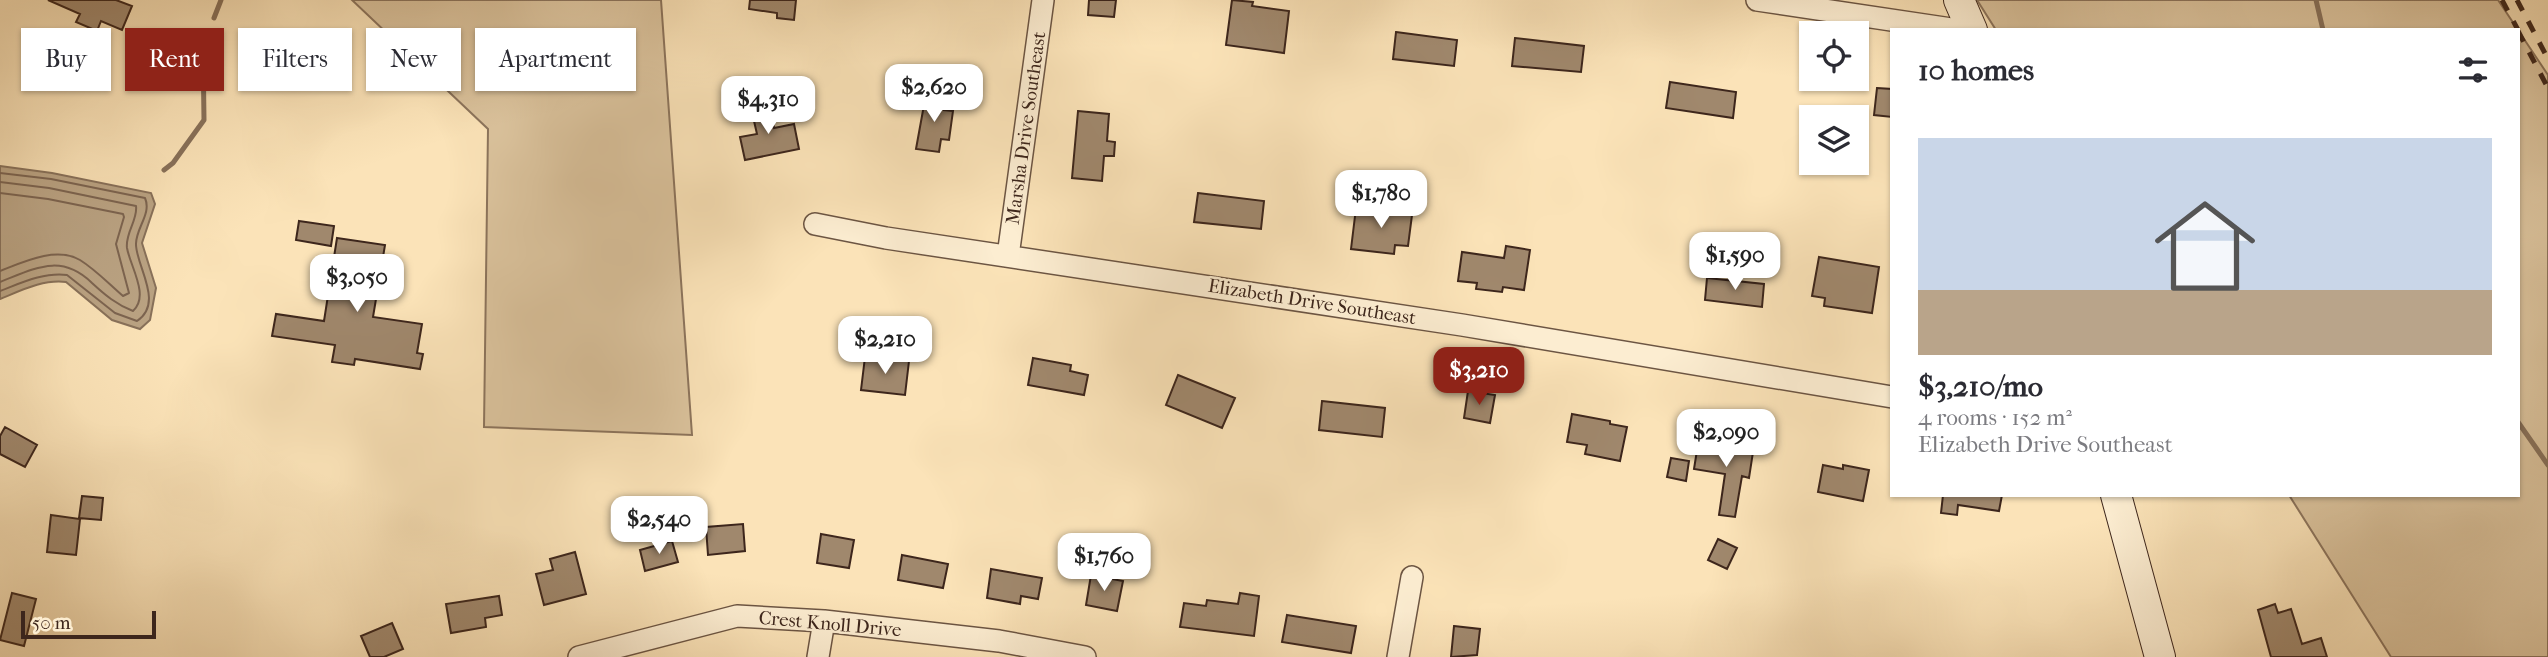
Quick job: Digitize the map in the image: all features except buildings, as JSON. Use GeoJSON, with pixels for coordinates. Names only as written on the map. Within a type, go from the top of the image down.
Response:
{"type":"FeatureCollection","features":[{"type":"Feature","properties":{"kind":"main road"},"geometry":{"type":"LineString","coordinates":[[1959,0],[1971,28]]}},
{"type":"Feature","properties":{"kind":"main road"},"geometry":{"type":"LineString","coordinates":[[2117,497],[2160,657]]}},
{"type":"Feature","properties":{"kind":"street","name":"Marsha Drive Southeast"},"geometry":{"type":"LineString","coordinates":[[1008,256],[1043,0]]}},
{"type":"Feature","properties":{"kind":"street"},"geometry":{"type":"LineString","coordinates":[[1757,0],[1945,28]]}},
{"type":"Feature","properties":{"kind":"street","name":"Elizabeth Drive Southeast"},"geometry":{"type":"LineString","coordinates":[[816,224],[886,238],[1475,327],[1890,397]]}},
{"type":"Feature","properties":{"kind":"street"},"geometry":{"type":"LineString","coordinates":[[1398,657],[1412,577]]}},
{"type":"Feature","properties":{"kind":"street","name":"Crest Knoll Drive"},"geometry":{"type":"LineString","coordinates":[[579,657],[737,616],[824,621],[999,641],[1085,657]]}},
{"type":"Feature","properties":{"kind":"street"},"geometry":{"type":"LineString","coordinates":[[818,657],[824,621]]}},
{"type":"Feature","properties":{"kind":"shaded area"},"geometry":{"type":"Polygon","coordinates":[[[352,0],[661,0],[692,435],[484,427],[488,129],[448,91],[461,91],[461,28],[382,28],[352,0]]]}},
{"type":"Feature","properties":{"kind":"shaded area"},"geometry":{"type":"Polygon","coordinates":[[[1977,0],[2498,0],[2517,28],[1995,28],[1977,0]]]}},
{"type":"Feature","properties":{"kind":"shaded area"},"geometry":{"type":"Polygon","coordinates":[[[2520,33],[2548,75],[2548,657],[2391,657],[2290,497],[2520,497],[2520,33]]]}},
{"type":"Feature","properties":{"kind":"water"},"geometry":{"type":"Polygon","coordinates":[[[0,166],[52,173],[151,193],[155,204],[142,243],[156,288],[150,320],[140,329],[112,320],[66,282],[40,284],[0,299],[0,166]]]}},
{"type":"Feature","properties":{"kind":"waterway"},"geometry":{"type":"LineString","coordinates":[[214,18],[221,0]]}},
{"type":"Feature","properties":{"kind":"waterway"},"geometry":{"type":"LineString","coordinates":[[2316,0],[2323,28]]}},
{"type":"Feature","properties":{"kind":"waterway"},"geometry":{"type":"LineString","coordinates":[[164,170],[173,163],[204,120],[204,91]]}},
{"type":"Feature","properties":{"kind":"waterway"},"geometry":{"type":"LineString","coordinates":[[2520,425],[2548,465]]}},
{"type":"Feature","properties":{"kind":"railway"},"geometry":{"type":"LineString","coordinates":[[2502,0],[2517,28]]}},
{"type":"Feature","properties":{"kind":"railway"},"geometry":{"type":"LineString","coordinates":[[2517,0],[2548,59]]}},
{"type":"Feature","properties":{"kind":"railway"},"geometry":{"type":"LineString","coordinates":[[2520,35],[2548,88]]}}]}
